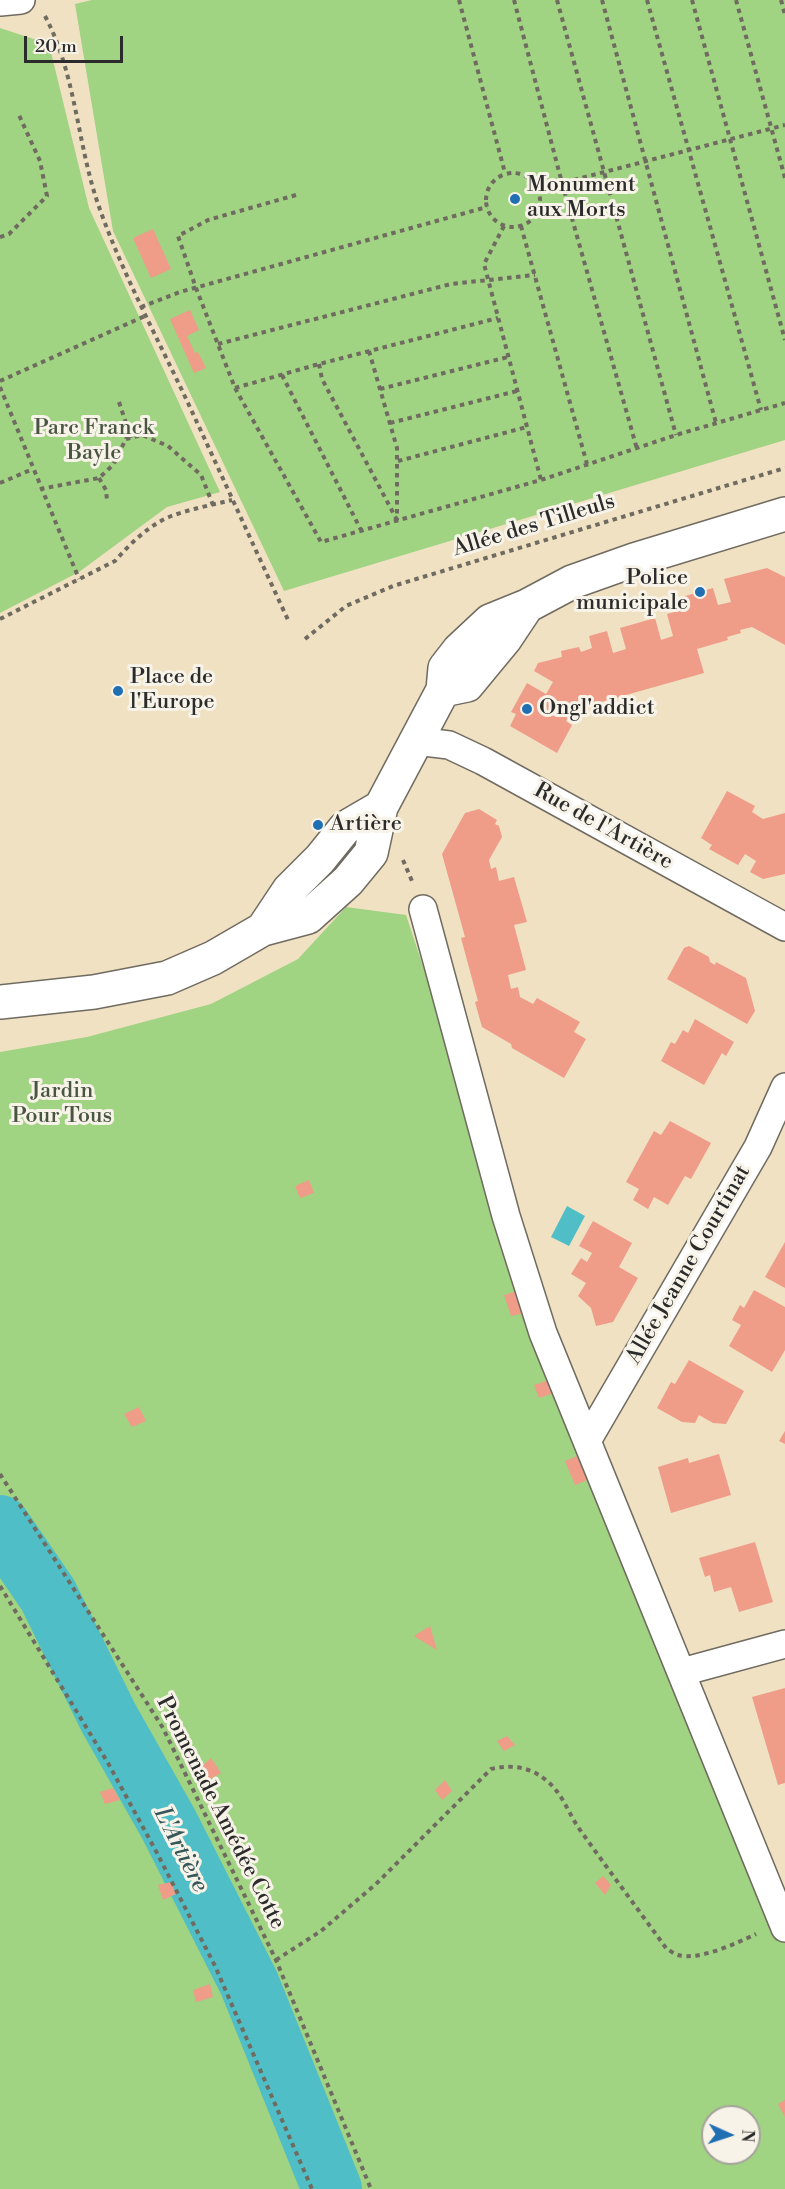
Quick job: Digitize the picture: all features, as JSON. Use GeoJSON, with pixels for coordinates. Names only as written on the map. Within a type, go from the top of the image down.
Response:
{"type":"FeatureCollection","features":[{"type":"Feature","properties":{"kind":"main road"},"geometry":{"type":"LineString","coordinates":[[0,1002],[94,992],[167,978],[213,958],[263,928],[289,890],[320,859],[345,828],[381,807],[443,690],[444,668],[459,650],[490,621],[527,606],[572,582],[634,560],[785,514]]}},
{"type":"Feature","properties":{"kind":"street"},"geometry":{"type":"LineString","coordinates":[[0,2],[31,5]]}},
{"type":"Feature","properties":{"kind":"street","name":"Rue de l'Artière"},"geometry":{"type":"LineString","coordinates":[[416,741],[449,745],[483,761],[785,927]]}},
{"type":"Feature","properties":{"kind":"street"},"geometry":{"type":"LineString","coordinates":[[423,909],[506,1216],[543,1333],[784,1925]]}},
{"type":"Feature","properties":{"kind":"street","name":"Allée Jeanne Courtinat"},"geometry":{"type":"LineString","coordinates":[[587,1441],[758,1147],[785,1087]]}},
{"type":"Feature","properties":{"kind":"street"},"geometry":{"type":"LineString","coordinates":[[682,1672],[785,1644]]}},
{"type":"Feature","properties":{"kind":"path"},"geometry":{"type":"LineString","coordinates":[[459,0],[505,173]]}},
{"type":"Feature","properties":{"kind":"path"},"geometry":{"type":"LineString","coordinates":[[514,0],[562,183],[637,449]]}},
{"type":"Feature","properties":{"kind":"path"},"geometry":{"type":"LineString","coordinates":[[557,0],[676,435]]}},
{"type":"Feature","properties":{"kind":"path"},"geometry":{"type":"LineString","coordinates":[[602,0],[716,423]]}},
{"type":"Feature","properties":{"kind":"path"},"geometry":{"type":"LineString","coordinates":[[647,0],[761,410]]}},
{"type":"Feature","properties":{"kind":"path"},"geometry":{"type":"LineString","coordinates":[[692,0],[785,340]]}},
{"type":"Feature","properties":{"kind":"path"},"geometry":{"type":"LineString","coordinates":[[736,0],[785,178]]}},
{"type":"Feature","properties":{"kind":"path"},"geometry":{"type":"LineString","coordinates":[[781,0],[785,15]]}},
{"type":"Feature","properties":{"kind":"path"},"geometry":{"type":"LineString","coordinates":[[31,5],[51,28],[65,67],[98,203],[141,307],[289,622]]}},
{"type":"Feature","properties":{"kind":"path"},"geometry":{"type":"LineString","coordinates":[[0,237],[9,234],[47,196],[40,161],[18,113]]}},
{"type":"Feature","properties":{"kind":"path"},"geometry":{"type":"LineString","coordinates":[[539,189],[785,125]]}},
{"type":"Feature","properties":{"kind":"path"},"geometry":{"type":"LineString","coordinates":[[505,173],[521,173],[529,177],[539,189],[541,198],[536,216],[521,226],[504,226],[491,215],[487,207],[487,190],[497,177],[505,173]]}},
{"type":"Feature","properties":{"kind":"path"},"geometry":{"type":"LineString","coordinates":[[296,195],[208,220],[178,236],[235,388],[321,542],[541,480],[676,435],[785,403]]}},
{"type":"Feature","properties":{"kind":"path"},"geometry":{"type":"LineString","coordinates":[[141,307],[196,288],[487,207]]}},
{"type":"Feature","properties":{"kind":"path"},"geometry":{"type":"LineString","coordinates":[[504,226],[484,264],[541,480]]}},
{"type":"Feature","properties":{"kind":"path"},"geometry":{"type":"LineString","coordinates":[[521,226],[587,464]]}},
{"type":"Feature","properties":{"kind":"path"},"geometry":{"type":"LineString","coordinates":[[218,344],[451,284],[535,275]]}},
{"type":"Feature","properties":{"kind":"path"},"geometry":{"type":"LineString","coordinates":[[0,381],[145,316]]}},
{"type":"Feature","properties":{"kind":"path"},"geometry":{"type":"LineString","coordinates":[[235,388],[498,318]]}},
{"type":"Feature","properties":{"kind":"path"},"geometry":{"type":"LineString","coordinates":[[369,351],[397,448],[397,520]]}},
{"type":"Feature","properties":{"kind":"path"},"geometry":{"type":"LineString","coordinates":[[380,389],[508,357]]}},
{"type":"Feature","properties":{"kind":"path"},"geometry":{"type":"LineString","coordinates":[[319,364],[322,379],[397,520]]}},
{"type":"Feature","properties":{"kind":"path"},"geometry":{"type":"LineString","coordinates":[[282,375],[361,530]]}},
{"type":"Feature","properties":{"kind":"path"},"geometry":{"type":"LineString","coordinates":[[0,387],[40,489],[79,579]]}},
{"type":"Feature","properties":{"kind":"path"},"geometry":{"type":"LineString","coordinates":[[390,423],[517,391]]}},
{"type":"Feature","properties":{"kind":"path"},"geometry":{"type":"LineString","coordinates":[[119,402],[131,438]]}},
{"type":"Feature","properties":{"kind":"path"},"geometry":{"type":"LineString","coordinates":[[398,460],[527,427]]}},
{"type":"Feature","properties":{"kind":"path"},"geometry":{"type":"LineString","coordinates":[[40,489],[99,477],[112,465],[126,439],[142,435],[168,446],[201,475],[213,505]]}},
{"type":"Feature","properties":{"kind":"path","name":"Allée des Tilleuls"},"geometry":{"type":"LineString","coordinates":[[305,639],[346,606],[393,586],[785,468]]}},
{"type":"Feature","properties":{"kind":"path"},"geometry":{"type":"LineString","coordinates":[[0,483],[33,469]]}},
{"type":"Feature","properties":{"kind":"path"},"geometry":{"type":"LineString","coordinates":[[99,477],[106,490],[107,500]]}},
{"type":"Feature","properties":{"kind":"path"},"geometry":{"type":"LineString","coordinates":[[0,619],[115,561],[147,531],[168,518],[232,500]]}},
{"type":"Feature","properties":{"kind":"path","name":"Promenade Amédée Cotte"},"geometry":{"type":"LineString","coordinates":[[0,1474],[163,1728],[276,1960],[371,2189]]}},
{"type":"Feature","properties":{"kind":"path"},"geometry":{"type":"LineString","coordinates":[[0,1586],[108,1763],[157,1853],[215,1966],[312,2189]]}},
{"type":"Feature","properties":{"kind":"path"},"geometry":{"type":"LineString","coordinates":[[276,1960],[321,1931],[376,1884],[491,1768],[505,1765],[519,1766],[548,1781],[666,1948],[678,1955],[696,1955],[724,1948],[784,1925]]}},
{"type":"Feature","properties":{"kind":"green space"},"geometry":{"type":"Polygon","coordinates":[[[92,0],[785,0],[785,440],[284,591],[113,231],[75,4],[92,0]]]}},
{"type":"Feature","properties":{"kind":"green space","name":"Parc Franck Bayle"},"geometry":{"type":"Polygon","coordinates":[[[0,28],[49,44],[89,208],[220,492],[167,507],[79,572],[0,613],[0,28]]]}},
{"type":"Feature","properties":{"kind":"green space","name":"Jardin Pour Tous"},"geometry":{"type":"Polygon","coordinates":[[[346,907],[406,915],[506,1216],[785,1928],[785,2189],[0,2189],[0,1052],[87,1037],[211,1004],[298,959],[346,907]]]}},
{"type":"Feature","properties":{"kind":"water"},"geometry":{"type":"Polygon","coordinates":[[[567,1206],[585,1216],[569,1246],[551,1237],[567,1206]]]}},
{"type":"Feature","properties":{"kind":"building"},"geometry":{"type":"Polygon","coordinates":[[[153,229],[171,269],[151,278],[133,238],[153,229]]]}},
{"type":"Feature","properties":{"kind":"building"},"geometry":{"type":"Polygon","coordinates":[[[190,310],[199,330],[187,336],[195,353],[198,352],[206,368],[194,373],[170,319],[190,310]]]}},
{"type":"Feature","properties":{"kind":"building"},"geometry":{"type":"Polygon","coordinates":[[[767,568],[785,577],[785,645],[752,627],[727,637],[728,640],[697,649],[704,673],[573,710],[566,721],[572,725],[557,753],[510,726],[516,714],[511,712],[527,683],[546,694],[553,682],[534,671],[538,663],[562,657],[561,651],[579,647],[581,652],[592,648],[589,636],[607,631],[613,653],[626,649],[620,628],[655,618],[661,640],[673,636],[667,614],[685,609],[682,597],[713,588],[718,605],[731,602],[724,579],[767,568]]]}},
{"type":"Feature","properties":{"kind":"building"},"geometry":{"type":"Polygon","coordinates":[[[727,791],[755,806],[752,812],[763,819],[785,813],[785,874],[763,879],[750,872],[756,861],[745,854],[738,865],[709,849],[712,845],[701,838],[727,791]]]}},
{"type":"Feature","properties":{"kind":"building"},"geometry":{"type":"Polygon","coordinates":[[[479,809],[497,820],[495,824],[499,826],[502,837],[489,860],[491,869],[496,867],[499,881],[514,877],[527,922],[514,925],[526,970],[508,975],[511,989],[518,987],[520,997],[533,1004],[537,998],[580,1022],[574,1032],[586,1039],[564,1078],[512,1048],[511,1044],[482,1027],[475,1002],[478,1001],[461,938],[465,937],[442,854],[465,813],[479,809]]]}},
{"type":"Feature","properties":{"kind":"building"},"geometry":{"type":"Polygon","coordinates":[[[689,946],[709,957],[710,962],[715,965],[716,962],[746,978],[755,1011],[747,1024],[667,979],[684,948],[689,946]]]}},
{"type":"Feature","properties":{"kind":"building"},"geometry":{"type":"Polygon","coordinates":[[[695,1019],[734,1042],[726,1056],[722,1053],[704,1085],[661,1061],[671,1042],[675,1044],[683,1030],[688,1033],[695,1019]]]}},
{"type":"Feature","properties":{"kind":"building"},"geometry":{"type":"Polygon","coordinates":[[[670,1121],[711,1143],[691,1179],[685,1176],[668,1205],[654,1197],[648,1209],[633,1200],[639,1189],[626,1182],[654,1131],[661,1135],[670,1121]]]}},
{"type":"Feature","properties":{"kind":"building"},"geometry":{"type":"Polygon","coordinates":[[[309,1180],[314,1193],[300,1198],[295,1186],[309,1180]]]}},
{"type":"Feature","properties":{"kind":"building"},"geometry":{"type":"Polygon","coordinates":[[[593,1221],[632,1243],[619,1267],[638,1278],[613,1322],[596,1326],[591,1308],[578,1296],[586,1283],[571,1274],[581,1258],[587,1262],[592,1253],[579,1246],[593,1221]]]}},
{"type":"Feature","properties":{"kind":"building"},"geometry":{"type":"Polygon","coordinates":[[[785,1242],[785,1288],[765,1277],[785,1242]]]}},
{"type":"Feature","properties":{"kind":"building"},"geometry":{"type":"Polygon","coordinates":[[[754,1290],[785,1307],[785,1350],[772,1372],[729,1346],[741,1325],[732,1320],[740,1305],[744,1308],[754,1290]]]}},
{"type":"Feature","properties":{"kind":"building"},"geometry":{"type":"Polygon","coordinates":[[[517,1291],[525,1313],[511,1316],[504,1295],[517,1291]]]}},
{"type":"Feature","properties":{"kind":"building"},"geometry":{"type":"Polygon","coordinates":[[[689,1360],[744,1391],[726,1424],[713,1423],[699,1415],[695,1423],[682,1422],[657,1408],[671,1382],[675,1384],[689,1360]]]}},
{"type":"Feature","properties":{"kind":"building"},"geometry":{"type":"Polygon","coordinates":[[[549,1380],[554,1393],[539,1398],[534,1385],[549,1380]]]}},
{"type":"Feature","properties":{"kind":"building"},"geometry":{"type":"Polygon","coordinates":[[[139,1407],[146,1421],[132,1427],[124,1414],[139,1407]]]}},
{"type":"Feature","properties":{"kind":"building"},"geometry":{"type":"Polygon","coordinates":[[[785,1431],[785,1444],[779,1441],[785,1431]]]}},
{"type":"Feature","properties":{"kind":"building"},"geometry":{"type":"Polygon","coordinates":[[[719,1454],[731,1495],[671,1513],[658,1467],[688,1458],[689,1463],[719,1454]]]}},
{"type":"Feature","properties":{"kind":"building"},"geometry":{"type":"Polygon","coordinates":[[[580,1455],[590,1479],[575,1485],[565,1461],[580,1455]]]}},
{"type":"Feature","properties":{"kind":"building"},"geometry":{"type":"Polygon","coordinates":[[[755,1542],[773,1602],[739,1612],[731,1587],[714,1592],[710,1575],[705,1577],[699,1558],[755,1542]]]}},
{"type":"Feature","properties":{"kind":"building"},"geometry":{"type":"Polygon","coordinates":[[[430,1626],[437,1650],[414,1636],[430,1626]]]}},
{"type":"Feature","properties":{"kind":"building"},"geometry":{"type":"Polygon","coordinates":[[[785,1688],[785,1783],[778,1785],[752,1697],[785,1688]]]}},
{"type":"Feature","properties":{"kind":"building"},"geometry":{"type":"Polygon","coordinates":[[[507,1736],[515,1745],[504,1751],[497,1741],[507,1736]]]}},
{"type":"Feature","properties":{"kind":"building"},"geometry":{"type":"Polygon","coordinates":[[[211,1758],[221,1773],[205,1782],[199,1769],[211,1758]]]}},
{"type":"Feature","properties":{"kind":"building"},"geometry":{"type":"Polygon","coordinates":[[[445,1780],[452,1791],[442,1800],[435,1790],[445,1780]]]}},
{"type":"Feature","properties":{"kind":"building"},"geometry":{"type":"Polygon","coordinates":[[[113,1788],[120,1800],[105,1804],[100,1792],[113,1788]]]}},
{"type":"Feature","properties":{"kind":"building"},"geometry":{"type":"Polygon","coordinates":[[[603,1876],[611,1885],[605,1895],[595,1883],[603,1876]]]}},
{"type":"Feature","properties":{"kind":"building"},"geometry":{"type":"Polygon","coordinates":[[[171,1882],[176,1894],[163,1900],[158,1885],[171,1882]]]}},
{"type":"Feature","properties":{"kind":"building"},"geometry":{"type":"Polygon","coordinates":[[[210,1984],[213,1997],[196,2002],[193,1990],[210,1984]]]}},
{"type":"Feature","properties":{"kind":"building"},"geometry":{"type":"Polygon","coordinates":[[[785,2100],[785,2117],[778,2104],[785,2100]]]}},
{"type":"Feature","properties":{"kind":"waterway","name":"L'Artière"},"geometry":{"type":"LineString","coordinates":[[0,1525],[48,1595],[108,1717],[169,1825],[249,1983],[332,2189]]}},
{"type":"Feature","properties":{"kind":"place","name":"Monument aux Morts"},"geometry":{"type":"Point","coordinates":[515,199]}},
{"type":"Feature","properties":{"kind":"place","name":"Police municipale"},"geometry":{"type":"Point","coordinates":[700,592]}},
{"type":"Feature","properties":{"kind":"place","name":"Place de l'Europe"},"geometry":{"type":"Point","coordinates":[118,691]}},
{"type":"Feature","properties":{"kind":"place","name":"Ongl'addict"},"geometry":{"type":"Point","coordinates":[527,709]}},
{"type":"Feature","properties":{"kind":"place","name":"Artière"},"geometry":{"type":"Point","coordinates":[318,825]}}]}
